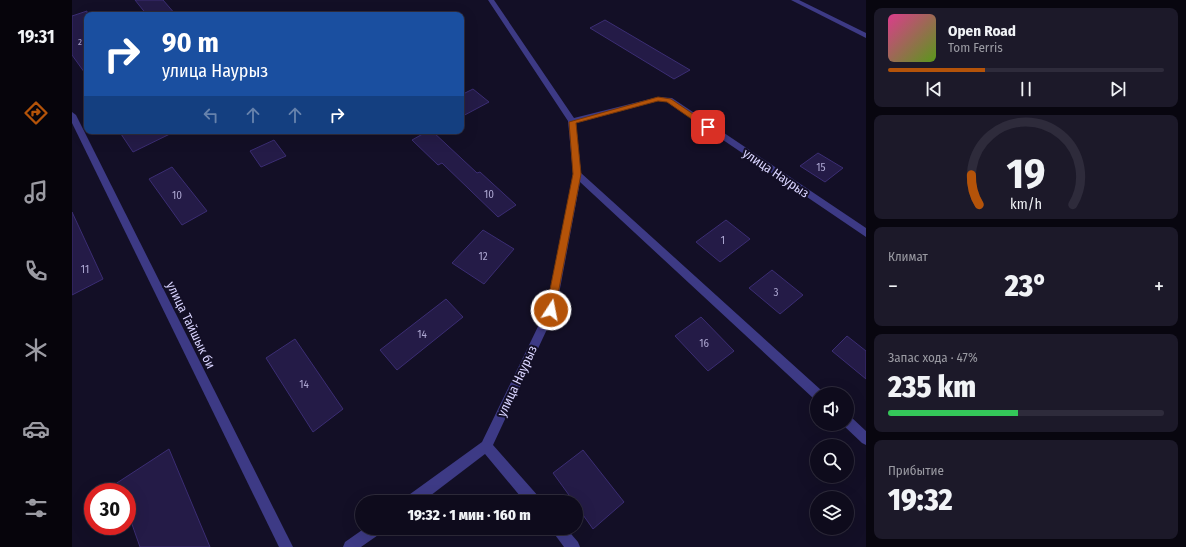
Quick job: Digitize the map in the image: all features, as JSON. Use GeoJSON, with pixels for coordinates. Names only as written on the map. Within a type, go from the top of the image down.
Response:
{"type":"FeatureCollection","features":[{"type":"Feature","properties":{"kind":"street","name":"улица Наурыз"},"geometry":{"type":"LineString","coordinates":[[486,446],[551,310],[577,174],[572,122],[491,0]]}},
{"type":"Feature","properties":{"kind":"street"},"geometry":{"type":"LineString","coordinates":[[794,0],[866,36]]}},
{"type":"Feature","properties":{"kind":"street","name":"улица Наурыз"},"geometry":{"type":"LineString","coordinates":[[572,122],[658,99],[669,100],[866,233]]}},
{"type":"Feature","properties":{"kind":"street","name":"улица Тайшык би"},"geometry":{"type":"LineString","coordinates":[[72,115],[286,547]]}},
{"type":"Feature","properties":{"kind":"street"},"geometry":{"type":"LineString","coordinates":[[577,174],[810,388]]}},
{"type":"Feature","properties":{"kind":"street"},"geometry":{"type":"LineString","coordinates":[[854,428],[866,439]]}},
{"type":"Feature","properties":{"kind":"street"},"geometry":{"type":"LineString","coordinates":[[420,495],[486,446],[528,495]]}},
{"type":"Feature","properties":{"kind":"street"},"geometry":{"type":"LineString","coordinates":[[350,547],[366,535]]}},
{"type":"Feature","properties":{"kind":"street"},"geometry":{"type":"LineString","coordinates":[[562,535],[573,547]]}},
{"type":"Feature","properties":{"kind":"building"},"geometry":{"type":"Polygon","coordinates":[[[135,0],[163,0],[173,12],[145,12],[135,0]]]}},
{"type":"Feature","properties":{"kind":"building"},"geometry":{"type":"Polygon","coordinates":[[[84,12],[84,72],[72,55],[72,16],[84,12]]]}},
{"type":"Feature","properties":{"kind":"building"},"geometry":{"type":"Polygon","coordinates":[[[605,20],[690,70],[674,79],[590,28],[605,20]]]}},
{"type":"Feature","properties":{"kind":"building"},"geometry":{"type":"Polygon","coordinates":[[[473,89],[489,102],[464,115],[464,94],[473,89]]]}},
{"type":"Feature","properties":{"kind":"building"},"geometry":{"type":"Polygon","coordinates":[[[121,134],[170,134],[133,152],[121,134]]]}},
{"type":"Feature","properties":{"kind":"building"},"geometry":{"type":"Polygon","coordinates":[[[423,134],[435,134],[477,173],[480,172],[516,205],[498,217],[442,163],[438,165],[412,140],[423,134]]]}},
{"type":"Feature","properties":{"kind":"building"},"geometry":{"type":"Polygon","coordinates":[[[274,140],[286,156],[261,167],[250,151],[274,140]]]}},
{"type":"Feature","properties":{"kind":"building"},"geometry":{"type":"Polygon","coordinates":[[[818,153],[843,168],[825,182],[800,166],[818,153]]]}},
{"type":"Feature","properties":{"kind":"building"},"geometry":{"type":"Polygon","coordinates":[[[172,167],[207,211],[182,225],[149,179],[172,167]]]}},
{"type":"Feature","properties":{"kind":"building"},"geometry":{"type":"Polygon","coordinates":[[[72,212],[103,279],[72,295],[72,212]]]}},
{"type":"Feature","properties":{"kind":"building"},"geometry":{"type":"Polygon","coordinates":[[[726,220],[750,239],[720,262],[696,242],[726,220]]]}},
{"type":"Feature","properties":{"kind":"building"},"geometry":{"type":"Polygon","coordinates":[[[483,230],[514,249],[484,284],[452,263],[483,230]]]}},
{"type":"Feature","properties":{"kind":"building"},"geometry":{"type":"Polygon","coordinates":[[[772,270],[803,295],[780,314],[749,288],[772,270]]]}},
{"type":"Feature","properties":{"kind":"building"},"geometry":{"type":"Polygon","coordinates":[[[446,299],[463,317],[397,370],[380,350],[446,299]]]}},
{"type":"Feature","properties":{"kind":"building"},"geometry":{"type":"Polygon","coordinates":[[[701,317],[734,351],[708,371],[675,336],[701,317]]]}},
{"type":"Feature","properties":{"kind":"building"},"geometry":{"type":"Polygon","coordinates":[[[847,336],[866,351],[866,379],[832,351],[847,336]]]}},
{"type":"Feature","properties":{"kind":"building"},"geometry":{"type":"Polygon","coordinates":[[[295,339],[343,409],[313,432],[266,358],[295,339]]]}},
{"type":"Feature","properties":{"kind":"building"},"geometry":{"type":"Polygon","coordinates":[[[169,449],[210,547],[140,547],[136,535],[136,483],[117,483],[169,449]]]}},
{"type":"Feature","properties":{"kind":"building"},"geometry":{"type":"Polygon","coordinates":[[[583,450],[624,502],[593,529],[583,515],[583,495],[569,495],[553,473],[583,450]]]}},
{"type":"Feature","properties":{"kind":"route"},"geometry":{"type":"LineString","coordinates":[[551,310],[577,174],[572,122],[658,99],[669,100],[708,127]]}}]}
